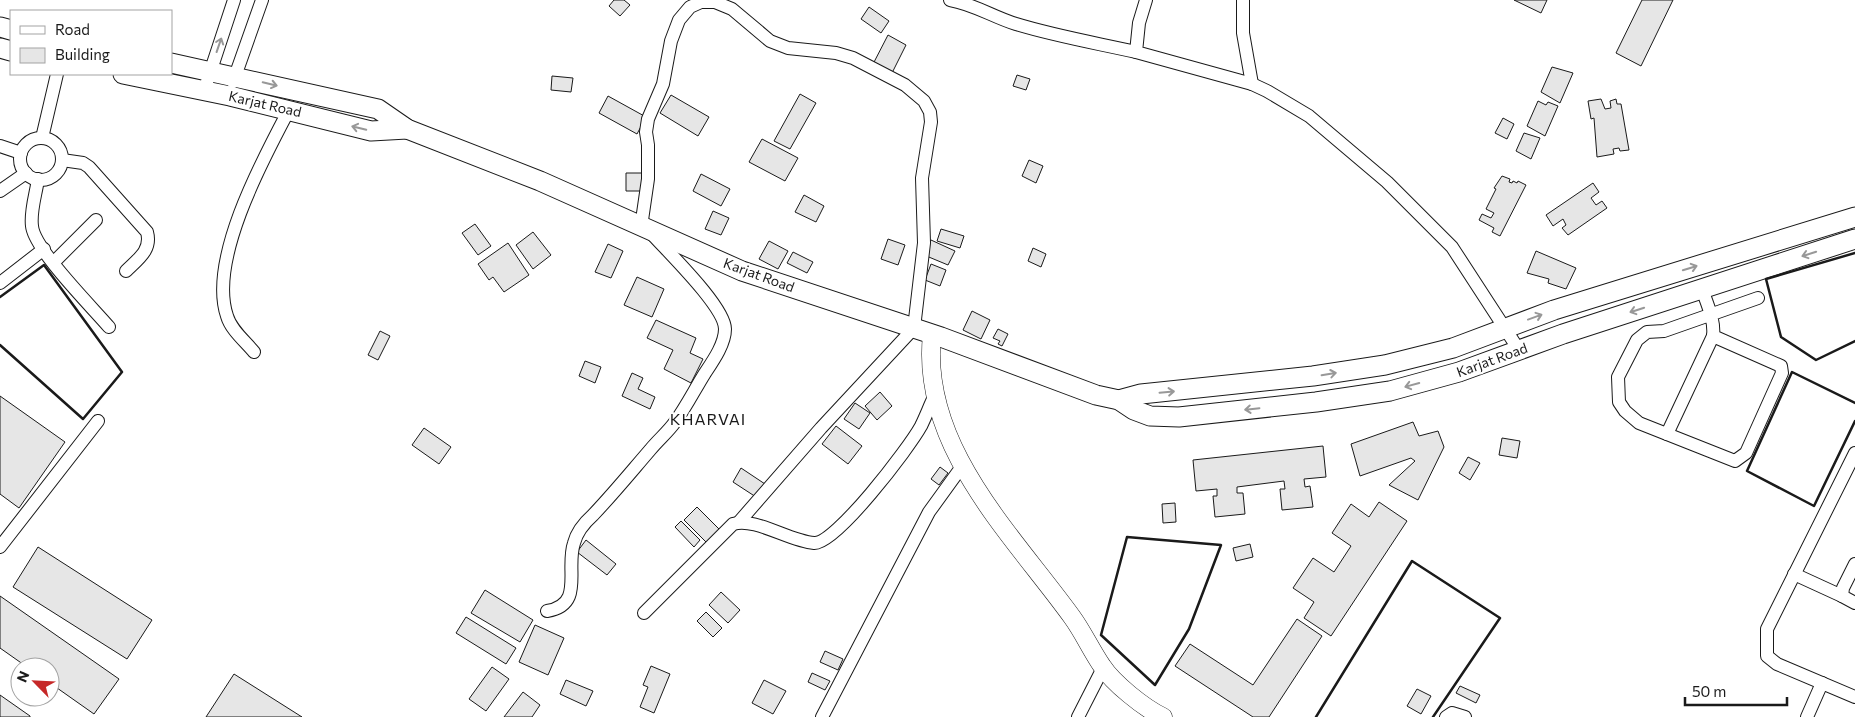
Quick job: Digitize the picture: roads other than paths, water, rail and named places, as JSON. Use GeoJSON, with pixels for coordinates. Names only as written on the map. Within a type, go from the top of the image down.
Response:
{"type":"FeatureCollection","features":[{"type":"Feature","properties":{"kind":"main road","name":"Karjat Road"},"geometry":{"type":"LineString","coordinates":[[172,63],[378,109],[407,129],[540,180],[645,229],[742,271],[923,332],[1096,395],[1120,400],[1134,410],[1150,416],[1179,417],[1316,402],[1390,390],[1459,372],[1519,350],[1855,239]]}},
{"type":"Feature","properties":{"kind":"main road","name":"Karjat Road"},"geometry":{"type":"LineString","coordinates":[[128,75],[289,110],[371,131],[407,129]]}},
{"type":"Feature","properties":{"kind":"main road","name":"Karjat Road"},"geometry":{"type":"LineString","coordinates":[[1120,400],[1142,394],[1313,376],[1385,366],[1453,348],[1564,307],[1855,217]]}},
{"type":"Feature","properties":{"kind":"street"},"geometry":{"type":"LineString","coordinates":[[204,91],[234,0]]}},
{"type":"Feature","properties":{"kind":"street"},"geometry":{"type":"LineString","coordinates":[[228,96],[262,0]]}},
{"type":"Feature","properties":{"kind":"street"},"geometry":{"type":"LineString","coordinates":[[950,0],[963,2],[1028,27],[1136,52],[1252,84],[1309,116],[1387,182],[1452,246],[1519,350]]}},
{"type":"Feature","properties":{"kind":"street"},"geometry":{"type":"LineString","coordinates":[[1136,52],[1139,23],[1146,0]]}},
{"type":"Feature","properties":{"kind":"street"},"geometry":{"type":"LineString","coordinates":[[1243,0],[1244,33],[1252,84]]}},
{"type":"Feature","properties":{"kind":"street"},"geometry":{"type":"LineString","coordinates":[[547,611],[559,609],[566,604],[571,594],[570,562],[574,543],[582,526],[623,484],[675,422],[712,363],[724,338],[725,328],[722,317],[707,295],[645,229],[648,178],[646,132],[648,119],[663,84],[671,41],[679,20],[690,7],[701,2],[715,2],[732,9],[770,42],[788,48],[836,53],[853,58],[905,85],[924,101],[930,112],[931,122],[922,178],[924,243],[923,332],[930,353],[934,395],[947,432],[963,465],[1008,535],[1073,618],[1103,668],[1131,695],[1163,717]]}},
{"type":"Feature","properties":{"kind":"street"},"geometry":{"type":"LineString","coordinates":[[42,138],[58,75]]}},
{"type":"Feature","properties":{"kind":"street"},"geometry":{"type":"LineString","coordinates":[[254,352],[232,326],[226,315],[223,295],[226,262],[239,215],[254,175],[289,110]]}},
{"type":"Feature","properties":{"kind":"street"},"geometry":{"type":"LineString","coordinates":[[42,138],[54,142],[62,154],[62,160],[57,173],[52,177],[38,180],[26,173],[22,167],[21,153],[29,142],[42,138]]}},
{"type":"Feature","properties":{"kind":"street"},"geometry":{"type":"LineString","coordinates":[[0,146],[21,153]]}},
{"type":"Feature","properties":{"kind":"street"},"geometry":{"type":"LineString","coordinates":[[62,160],[83,163],[90,167],[147,232],[150,242],[146,251],[126,271]]}},
{"type":"Feature","properties":{"kind":"street"},"geometry":{"type":"LineString","coordinates":[[0,191],[26,173]]}},
{"type":"Feature","properties":{"kind":"street"},"geometry":{"type":"LineString","coordinates":[[38,180],[32,225],[34,236],[109,327]]}},
{"type":"Feature","properties":{"kind":"street"},"geometry":{"type":"LineString","coordinates":[[54,262],[96,220]]}},
{"type":"Feature","properties":{"kind":"street"},"geometry":{"type":"LineString","coordinates":[[0,283],[44,250]]}},
{"type":"Feature","properties":{"kind":"street"},"geometry":{"type":"LineString","coordinates":[[1667,434],[1714,336],[1714,326],[1702,289]]}},
{"type":"Feature","properties":{"kind":"street"},"geometry":{"type":"LineString","coordinates":[[1714,336],[1781,366],[1782,373],[1746,453],[1736,461],[1639,423],[1625,411],[1619,402],[1618,376],[1638,340],[1647,332],[1664,331],[1758,298]]}},
{"type":"Feature","properties":{"kind":"street"},"geometry":{"type":"LineString","coordinates":[[644,613],[726,529],[739,522],[821,428],[923,332]]}},
{"type":"Feature","properties":{"kind":"street"},"geometry":{"type":"LineString","coordinates":[[739,522],[802,542],[817,543],[829,538],[873,492],[908,446],[921,426],[934,395]]}},
{"type":"Feature","properties":{"kind":"street"},"geometry":{"type":"LineString","coordinates":[[0,547],[98,421]]}},
{"type":"Feature","properties":{"kind":"street"},"geometry":{"type":"LineString","coordinates":[[1855,453],[1767,629],[1767,656],[1777,664],[1855,697]]}},
{"type":"Feature","properties":{"kind":"street"},"geometry":{"type":"LineString","coordinates":[[822,717],[929,512],[963,465]]}},
{"type":"Feature","properties":{"kind":"street"},"geometry":{"type":"LineString","coordinates":[[1842,596],[1843,588],[1855,564]]}},
{"type":"Feature","properties":{"kind":"street"},"geometry":{"type":"LineString","coordinates":[[1794,574],[1855,603]]}},
{"type":"Feature","properties":{"kind":"street"},"geometry":{"type":"LineString","coordinates":[[1078,717],[1103,668]]}},
{"type":"Feature","properties":{"kind":"street"},"geometry":{"type":"LineString","coordinates":[[1808,717],[1822,683]]}},
{"type":"Feature","properties":{"kind":"street"},"geometry":{"type":"LineString","coordinates":[[1446,717],[1452,713],[1465,717]]}},
{"type":"Feature","properties":{"kind":"district","name":"KHARVAI"},"geometry":{"type":"Point","coordinates":[708,419]}}]}
